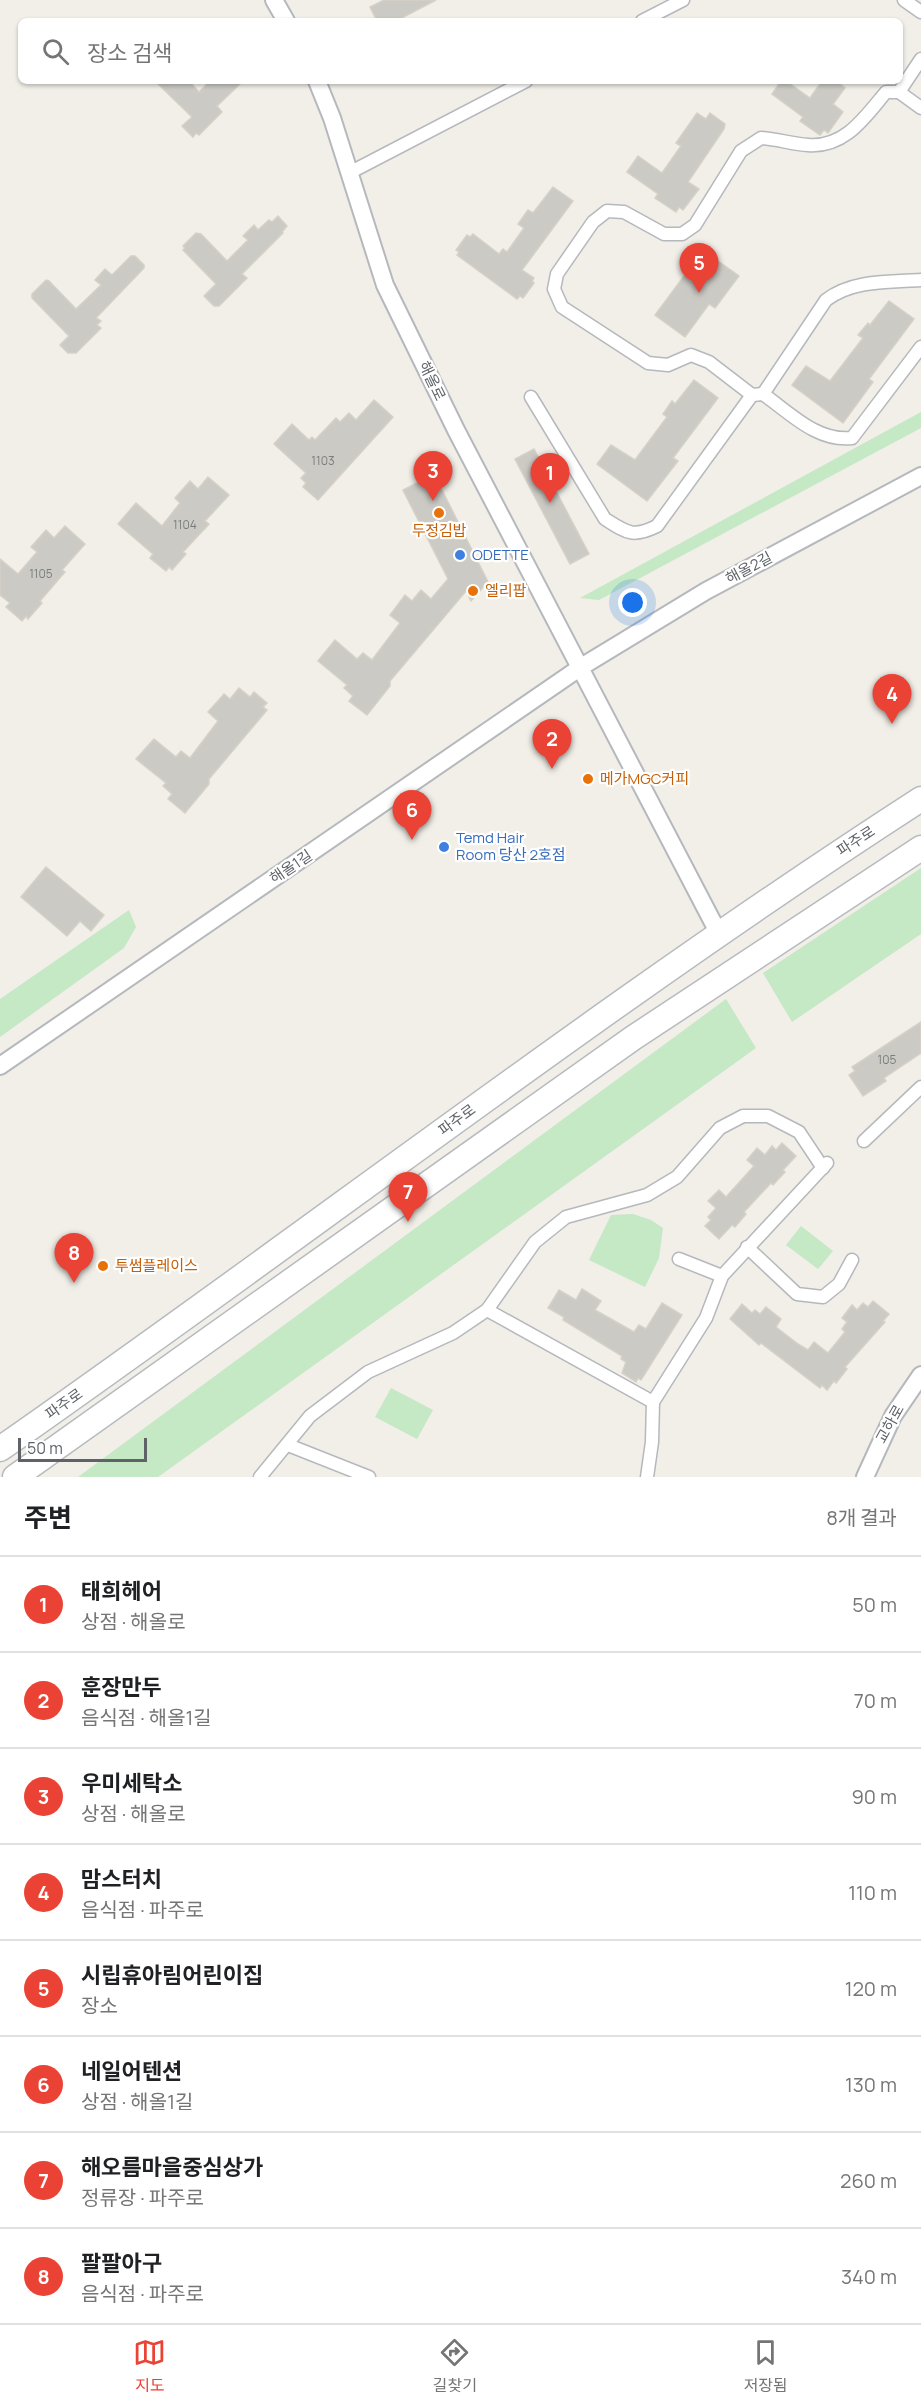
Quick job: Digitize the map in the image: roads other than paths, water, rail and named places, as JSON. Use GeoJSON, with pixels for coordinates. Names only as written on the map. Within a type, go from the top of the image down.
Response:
{"type":"FeatureCollection","features":[{"type":"Feature","properties":{"kind":"main road","name":"파주로"},"geometry":{"type":"LineString","coordinates":[[1,1447],[197,1311],[493,1094],[795,880],[921,800]]}},
{"type":"Feature","properties":{"kind":"main road","name":"파주로"},"geometry":{"type":"LineString","coordinates":[[15,1477],[633,1038],[921,848]]}},
{"type":"Feature","properties":{"kind":"street"},"geometry":{"type":"LineString","coordinates":[[274,0],[283,18]]}},
{"type":"Feature","properties":{"kind":"street"},"geometry":{"type":"LineString","coordinates":[[648,18],[683,0]]}},
{"type":"Feature","properties":{"kind":"street"},"geometry":{"type":"LineString","coordinates":[[904,0],[921,12]]}},
{"type":"Feature","properties":{"kind":"street"},"geometry":{"type":"LineString","coordinates":[[900,92],[921,59]]}},
{"type":"Feature","properties":{"kind":"street","name":"해올로"},"geometry":{"type":"LineString","coordinates":[[318,84],[385,285],[456,430],[719,934]]}},
{"type":"Feature","properties":{"kind":"street"},"geometry":{"type":"LineString","coordinates":[[349,173],[520,84]]}},
{"type":"Feature","properties":{"kind":"street"},"geometry":{"type":"LineString","coordinates":[[921,108],[900,92],[886,92],[855,130],[838,141],[809,146],[761,138],[741,151],[695,225],[682,234],[664,234],[624,212],[607,211],[592,222],[557,274],[554,289],[562,307],[648,363],[668,365],[691,356],[709,362],[820,434],[837,440],[852,438],[921,347]]}},
{"type":"Feature","properties":{"kind":"street"},"geometry":{"type":"LineString","coordinates":[[531,397],[605,519],[623,531],[640,534],[657,526],[758,394],[826,300],[838,291],[858,285],[921,280]]}},
{"type":"Feature","properties":{"kind":"street","name":"해올2길"},"geometry":{"type":"LineString","coordinates":[[581,667],[706,591],[921,476]]}},
{"type":"Feature","properties":{"kind":"street","name":"해올1길"},"geometry":{"type":"LineString","coordinates":[[0,1066],[581,667]]}},
{"type":"Feature","properties":{"kind":"street"},"geometry":{"type":"LineString","coordinates":[[864,1141],[921,1087]]}},
{"type":"Feature","properties":{"kind":"street"},"geometry":{"type":"LineString","coordinates":[[260,1477],[310,1416],[368,1372],[453,1333],[487,1310],[535,1242],[566,1217],[647,1196],[677,1177],[720,1128],[743,1116],[768,1116],[799,1132],[825,1165],[722,1276],[706,1318],[654,1402],[647,1477]]}},
{"type":"Feature","properties":{"kind":"street"},"geometry":{"type":"LineString","coordinates":[[747,1247],[797,1294],[823,1297],[838,1284],[852,1260]]}},
{"type":"Feature","properties":{"kind":"street"},"geometry":{"type":"LineString","coordinates":[[679,1259],[722,1276]]}},
{"type":"Feature","properties":{"kind":"street"},"geometry":{"type":"LineString","coordinates":[[487,1310],[654,1402]]}},
{"type":"Feature","properties":{"kind":"street","name":"교하로"},"geometry":{"type":"LineString","coordinates":[[865,1477],[893,1416],[921,1375]]}},
{"type":"Feature","properties":{"kind":"street"},"geometry":{"type":"LineString","coordinates":[[288,1445],[369,1477]]}},
{"type":"Feature","properties":{"kind":"place","name":"시립휴아림어린이집"},"geometry":{"type":"Point","coordinates":[699,293]}},
{"type":"Feature","properties":{"kind":"place","name":"우미세탁소"},"geometry":{"type":"Point","coordinates":[433,501]}},
{"type":"Feature","properties":{"kind":"place","name":"태희헤어"},"geometry":{"type":"Point","coordinates":[550,503]}},
{"type":"Feature","properties":{"kind":"place","name":"두정김밥"},"geometry":{"type":"Point","coordinates":[439,513]}},
{"type":"Feature","properties":{"kind":"place","name":"ODETTE"},"geometry":{"type":"Point","coordinates":[460,555]}},
{"type":"Feature","properties":{"kind":"place","name":"엘리팝"},"geometry":{"type":"Point","coordinates":[473,591]}},
{"type":"Feature","properties":{"kind":"place","name":"맘스터치"},"geometry":{"type":"Point","coordinates":[892,724]}},
{"type":"Feature","properties":{"kind":"place","name":"훈장만두"},"geometry":{"type":"Point","coordinates":[552,769]}},
{"type":"Feature","properties":{"kind":"place","name":"메가MGC커피"},"geometry":{"type":"Point","coordinates":[588,779]}},
{"type":"Feature","properties":{"kind":"place","name":"네일어텐션"},"geometry":{"type":"Point","coordinates":[412,840]}},
{"type":"Feature","properties":{"kind":"place","name":"Temd Hair Room 당산 2호점"},"geometry":{"type":"Point","coordinates":[444,847]}},
{"type":"Feature","properties":{"kind":"place","name":"해오름마을중심상가"},"geometry":{"type":"Point","coordinates":[408,1222]}},
{"type":"Feature","properties":{"kind":"place","name":"투썸플레이스"},"geometry":{"type":"Point","coordinates":[103,1266]}},
{"type":"Feature","properties":{"kind":"place","name":"팔팔아구"},"geometry":{"type":"Point","coordinates":[74,1283]}}]}
